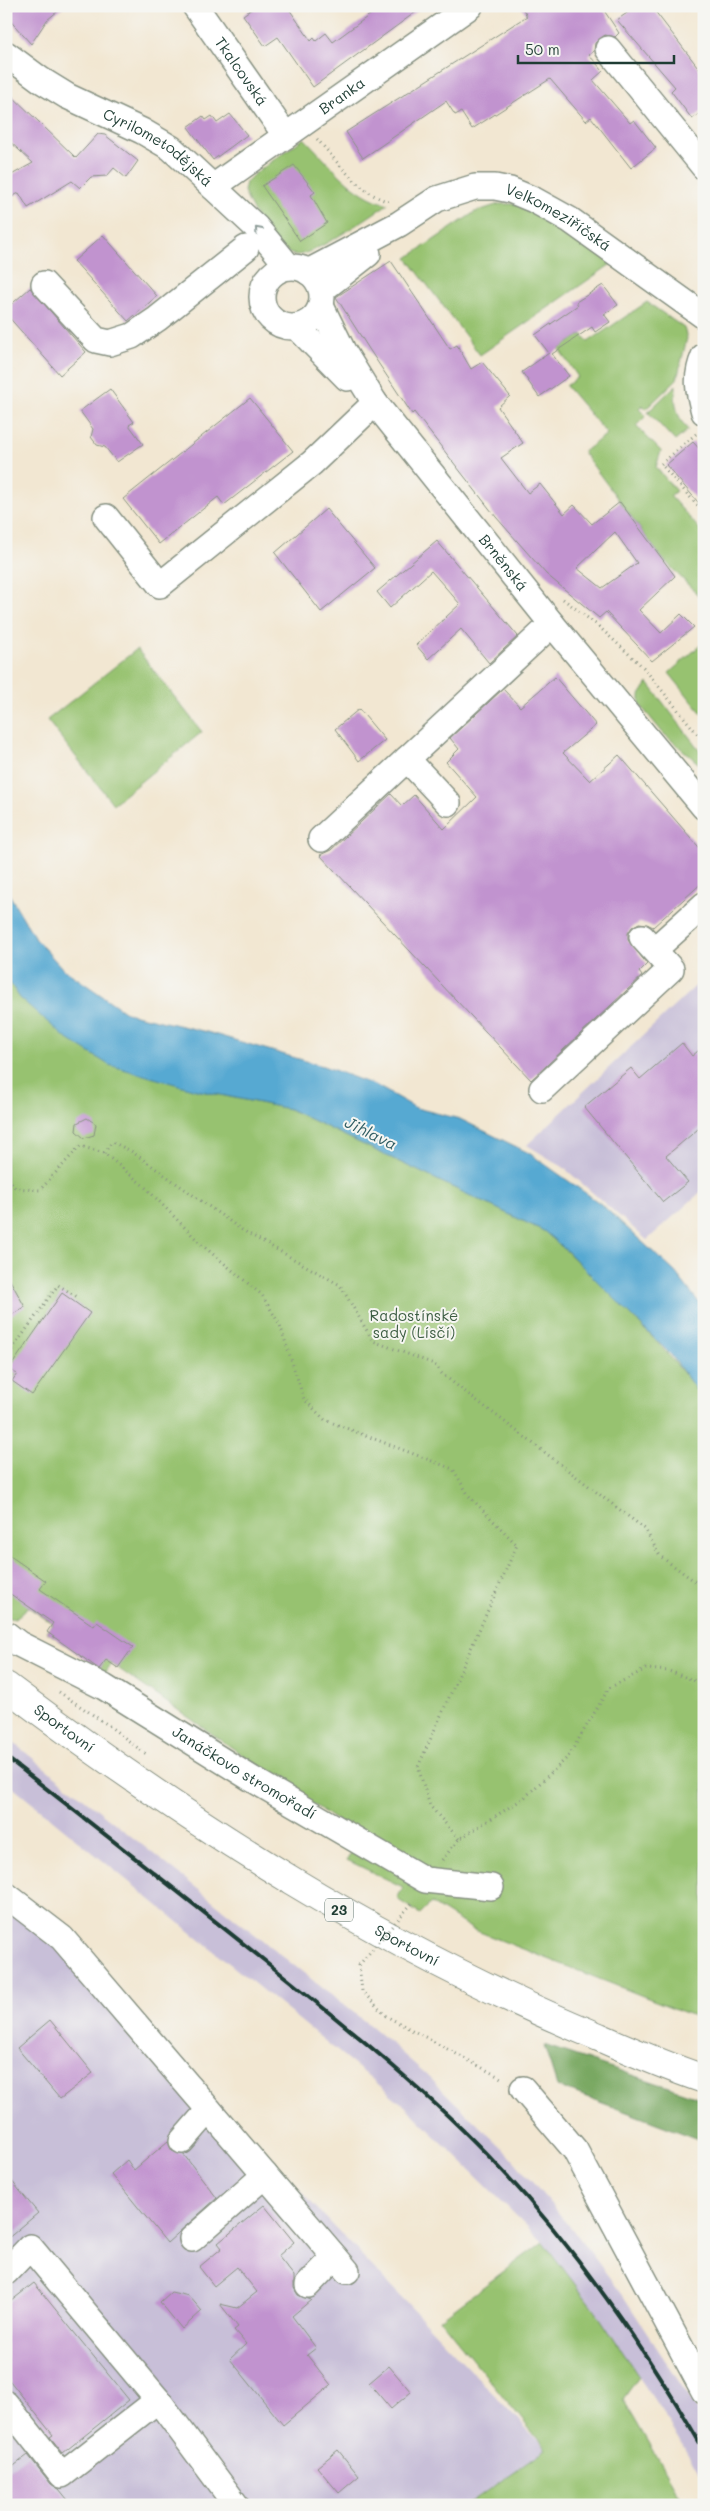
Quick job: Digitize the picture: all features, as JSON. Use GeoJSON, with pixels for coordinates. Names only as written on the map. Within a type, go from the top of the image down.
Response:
{"type":"FeatureCollection","features":[{"type":"Feature","properties":{"kind":"main road","name":"Sportovní"},"geometry":{"type":"LineString","coordinates":[[6,1686],[206,1826],[349,1916],[494,1992],[589,2033],[704,2078]]}},
{"type":"Feature","properties":{"kind":"street","name":"Tkalcovská"},"geometry":{"type":"LineString","coordinates":[[195,6],[295,130]]}},
{"type":"Feature","properties":{"kind":"street","name":"Branka"},"geometry":{"type":"LineString","coordinates":[[216,191],[295,130],[470,6]]}},
{"type":"Feature","properties":{"kind":"street"},"geometry":{"type":"LineString","coordinates":[[608,49],[704,167]]}},
{"type":"Feature","properties":{"kind":"street","name":"Cyrilometodějská"},"geometry":{"type":"LineString","coordinates":[[6,54],[41,80],[67,96],[142,131],[171,148],[256,227],[310,284]]}},
{"type":"Feature","properties":{"kind":"street","name":"Velkomeziříčská"},"geometry":{"type":"LineString","coordinates":[[310,284],[378,246],[398,213],[454,192],[475,187],[510,190],[570,220],[704,316]]}},
{"type":"Feature","properties":{"kind":"street"},"geometry":{"type":"LineString","coordinates":[[216,191],[222,209],[246,248],[264,285]]}},
{"type":"Feature","properties":{"kind":"street"},"geometry":{"type":"LineString","coordinates":[[44,284],[96,340],[110,343],[132,336],[157,319],[246,248]]}},
{"type":"Feature","properties":{"kind":"street"},"geometry":{"type":"LineString","coordinates":[[106,517],[160,585],[312,463],[375,403],[363,396],[326,355],[298,328],[278,325],[270,319],[261,300],[264,285],[272,273],[310,284],[313,319],[298,328]]}},
{"type":"Feature","properties":{"kind":"street","name":"Brněnská"},"geometry":{"type":"LineString","coordinates":[[310,284],[344,351],[375,403],[552,624],[704,806]]}},
{"type":"Feature","properties":{"kind":"street"},"geometry":{"type":"LineString","coordinates":[[700,423],[698,371],[704,356]]}},
{"type":"Feature","properties":{"kind":"street"},"geometry":{"type":"LineString","coordinates":[[321,839],[552,624]]}},
{"type":"Feature","properties":{"kind":"street"},"geometry":{"type":"LineString","coordinates":[[407,759],[448,803]]}},
{"type":"Feature","properties":{"kind":"street"},"geometry":{"type":"LineString","coordinates":[[542,1089],[671,970],[648,944],[693,907]]}},
{"type":"Feature","properties":{"kind":"street","name":"Janáčkovo stromořadí"},"geometry":{"type":"LineString","coordinates":[[7,1638],[104,1687],[252,1778],[425,1880],[491,1887]]}},
{"type":"Feature","properties":{"kind":"street"},"geometry":{"type":"LineString","coordinates":[[6,1895],[62,1938],[341,2264],[308,2285]]}},
{"type":"Feature","properties":{"kind":"street"},"geometry":{"type":"LineString","coordinates":[[523,2090],[575,2150],[704,2391]]}},
{"type":"Feature","properties":{"kind":"street"},"geometry":{"type":"LineString","coordinates":[[182,2141],[209,2110]]}},
{"type":"Feature","properties":{"kind":"street"},"geometry":{"type":"LineString","coordinates":[[192,2239],[265,2175]]}},
{"type":"Feature","properties":{"kind":"street"},"geometry":{"type":"LineString","coordinates":[[6,2272],[30,2247],[158,2400],[236,2505]]}},
{"type":"Feature","properties":{"kind":"street"},"geometry":{"type":"LineString","coordinates":[[6,2404],[62,2475],[158,2400]]}},
{"type":"Feature","properties":{"kind":"path"},"geometry":{"type":"LineString","coordinates":[[295,130],[370,193],[389,202],[398,213]]}},
{"type":"Feature","properties":{"kind":"path"},"geometry":{"type":"LineString","coordinates":[[700,423],[660,464],[704,513]]}},
{"type":"Feature","properties":{"kind":"path"},"geometry":{"type":"LineString","coordinates":[[562,598],[598,625],[643,667],[704,742]]}},
{"type":"Feature","properties":{"kind":"path"},"geometry":{"type":"LineString","coordinates":[[104,1154],[112,1142],[131,1151],[242,1230],[340,1284],[372,1341],[434,1364],[442,1374],[645,1529],[660,1556],[704,1588]]}},
{"type":"Feature","properties":{"kind":"path"},"geometry":{"type":"LineString","coordinates":[[6,1174],[16,1188],[40,1190],[80,1146],[104,1154],[144,1186],[202,1244],[262,1295],[280,1325],[304,1399],[325,1420],[453,1469],[469,1496],[517,1545],[418,1767],[430,1806],[459,1839],[524,1798],[568,1758],[610,1688],[646,1669],[669,1671],[698,1682],[704,1681]]}},
{"type":"Feature","properties":{"kind":"path"},"geometry":{"type":"LineString","coordinates":[[6,1358],[58,1284],[79,1298]]}},
{"type":"Feature","properties":{"kind":"path"},"geometry":{"type":"LineString","coordinates":[[6,1374],[6,1379]]}},
{"type":"Feature","properties":{"kind":"path"},"geometry":{"type":"LineString","coordinates":[[54,1688],[108,1725],[152,1759]]}},
{"type":"Feature","properties":{"kind":"path"},"geometry":{"type":"LineString","coordinates":[[413,1902],[359,1965],[362,1991],[386,2016],[523,2090]]}},
{"type":"Feature","properties":{"kind":"path"},"geometry":{"type":"LineString","coordinates":[[395,1916],[403,1920]]}},
{"type":"Feature","properties":{"kind":"shaded area"},"geometry":{"type":"Polygon","coordinates":[[[704,978],[704,1189],[647,1240],[563,1167],[527,1145],[704,978]]]}},
{"type":"Feature","properties":{"kind":"shaded area"},"geometry":{"type":"Polygon","coordinates":[[[6,1737],[373,2028],[426,2074],[511,2157],[577,2235],[622,2294],[704,2420],[704,2481],[674,2430],[596,2312],[543,2242],[405,2106],[6,1782],[6,1737]]]}},
{"type":"Feature","properties":{"kind":"shaded area"},"geometry":{"type":"Polygon","coordinates":[[[6,1882],[546,2449],[466,2505],[6,2505],[6,1882]]]}},
{"type":"Feature","properties":{"kind":"green space"},"geometry":{"type":"Polygon","coordinates":[[[304,138],[332,168],[353,186],[375,200],[388,204],[327,243],[303,254],[295,255],[287,252],[271,238],[257,218],[244,191],[246,182],[253,175],[304,138]]]}},
{"type":"Feature","properties":{"kind":"green space"},"geometry":{"type":"Polygon","coordinates":[[[499,204],[526,204],[617,260],[480,355],[407,258],[475,212],[499,204]]]}},
{"type":"Feature","properties":{"kind":"green space"},"geometry":{"type":"Polygon","coordinates":[[[647,302],[684,328],[687,338],[677,379],[646,409],[643,405],[639,409],[646,416],[636,426],[661,451],[656,467],[676,491],[670,496],[704,534],[704,601],[661,557],[583,452],[607,434],[566,386],[578,377],[559,349],[582,334],[588,342],[647,302]]]}},
{"type":"Feature","properties":{"kind":"green space"},"geometry":{"type":"Polygon","coordinates":[[[676,385],[675,398],[677,409],[681,420],[688,430],[675,441],[648,412],[676,385]]]}},
{"type":"Feature","properties":{"kind":"green space"},"geometry":{"type":"Polygon","coordinates":[[[704,642],[704,716],[669,673],[704,642]]]}},
{"type":"Feature","properties":{"kind":"green space"},"geometry":{"type":"Polygon","coordinates":[[[137,649],[202,732],[113,804],[47,720],[137,649]]]}},
{"type":"Feature","properties":{"kind":"green space"},"geometry":{"type":"Polygon","coordinates":[[[648,683],[704,756],[704,768],[663,733],[640,705],[640,695],[648,683]]]}},
{"type":"Feature","properties":{"kind":"green space","name":"Radostínské sady (Lísčí)"},"geometry":{"type":"Polygon","coordinates":[[[6,977],[20,998],[196,1090],[289,1109],[544,1231],[583,1267],[655,1340],[704,1401],[704,2020],[472,1929],[431,1903],[420,1914],[397,1899],[403,1887],[347,1860],[360,1837],[112,1664],[105,1672],[47,1632],[52,1623],[28,1607],[15,1619],[6,1617],[6,977]]]}},
{"type":"Feature","properties":{"kind":"green space"},"geometry":{"type":"Polygon","coordinates":[[[544,2045],[704,2099],[704,2141],[557,2086],[544,2045]]]}},
{"type":"Feature","properties":{"kind":"green space"},"geometry":{"type":"Polygon","coordinates":[[[543,2242],[596,2312],[639,2377],[623,2399],[684,2505],[467,2505],[546,2449],[440,2319],[543,2242]]]}},
{"type":"Feature","properties":{"kind":"water","name":"Jihlava"},"geometry":{"type":"Polygon","coordinates":[[[6,889],[35,938],[62,968],[127,1013],[207,1032],[323,1066],[377,1086],[416,1108],[460,1119],[529,1153],[601,1204],[675,1272],[704,1309],[704,1401],[672,1356],[568,1252],[544,1231],[289,1109],[196,1090],[109,1065],[66,1038],[20,998],[6,977],[6,889]]]}},
{"type":"Feature","properties":{"kind":"building"},"geometry":{"type":"Polygon","coordinates":[[[6,6],[64,6],[47,20],[31,44],[6,16],[6,6]]]}},
{"type":"Feature","properties":{"kind":"building"},"geometry":{"type":"Polygon","coordinates":[[[256,6],[287,6],[311,41],[314,38],[316,41],[326,33],[333,42],[382,6],[424,6],[313,87],[278,37],[265,46],[243,15],[256,6]]]}},
{"type":"Feature","properties":{"kind":"building"},"geometry":{"type":"Polygon","coordinates":[[[521,6],[601,6],[619,33],[615,37],[605,35],[595,43],[594,51],[589,55],[603,71],[593,80],[630,123],[634,120],[656,148],[631,168],[591,117],[586,121],[550,79],[472,129],[461,112],[455,115],[446,101],[363,158],[346,132],[527,16],[521,6]]]}},
{"type":"Feature","properties":{"kind":"building"},"geometry":{"type":"Polygon","coordinates":[[[637,6],[651,6],[704,75],[704,110],[692,119],[671,91],[675,87],[617,20],[637,6]]]}},
{"type":"Feature","properties":{"kind":"building"},"geometry":{"type":"Polygon","coordinates":[[[6,90],[76,158],[98,134],[105,135],[138,161],[126,178],[114,168],[107,176],[91,177],[80,188],[72,181],[28,208],[19,193],[6,200],[6,178],[33,163],[6,138],[6,90]]]}},
{"type":"Feature","properties":{"kind":"building"},"geometry":{"type":"Polygon","coordinates":[[[230,114],[247,135],[213,160],[188,127],[203,116],[206,120],[212,116],[217,123],[230,114]]]}},
{"type":"Feature","properties":{"kind":"building"},"geometry":{"type":"Polygon","coordinates":[[[294,165],[315,192],[311,195],[327,223],[300,241],[262,186],[294,165]]]}},
{"type":"Feature","properties":{"kind":"building"},"geometry":{"type":"Polygon","coordinates":[[[103,235],[157,296],[128,321],[74,261],[103,235]]]}},
{"type":"Feature","properties":{"kind":"building"},"geometry":{"type":"Polygon","coordinates":[[[391,261],[450,349],[457,345],[471,369],[482,362],[510,396],[498,407],[523,443],[501,458],[528,493],[540,484],[564,514],[574,505],[592,524],[620,502],[675,576],[639,610],[661,633],[681,614],[694,627],[652,661],[606,612],[599,618],[546,574],[496,517],[414,412],[412,414],[336,297],[391,261]],[[615,532],[577,568],[602,588],[637,563],[615,532]]]}},
{"type":"Feature","properties":{"kind":"building"},"geometry":{"type":"Polygon","coordinates":[[[603,285],[618,305],[604,314],[610,322],[595,332],[592,327],[552,354],[569,376],[539,397],[522,372],[549,353],[535,335],[578,305],[576,302],[603,285]]]}},
{"type":"Feature","properties":{"kind":"building"},"geometry":{"type":"Polygon","coordinates":[[[30,288],[86,352],[60,375],[6,314],[6,309],[30,288]]]}},
{"type":"Feature","properties":{"kind":"building"},"geometry":{"type":"Polygon","coordinates":[[[110,389],[134,422],[129,425],[143,444],[117,462],[105,447],[97,445],[91,437],[93,429],[80,411],[110,389]]]}},
{"type":"Feature","properties":{"kind":"building"},"geometry":{"type":"Polygon","coordinates":[[[250,398],[293,451],[224,505],[218,497],[159,544],[123,499],[250,398]]]}},
{"type":"Feature","properties":{"kind":"building"},"geometry":{"type":"Polygon","coordinates":[[[693,442],[704,454],[704,509],[666,465],[693,442]]]}},
{"type":"Feature","properties":{"kind":"building"},"geometry":{"type":"Polygon","coordinates":[[[326,509],[375,568],[321,612],[275,553],[326,509]]]}},
{"type":"Feature","properties":{"kind":"building"},"geometry":{"type":"Polygon","coordinates":[[[437,541],[518,636],[489,663],[461,629],[428,659],[416,645],[460,604],[431,571],[390,608],[377,592],[437,541]]]}},
{"type":"Feature","properties":{"kind":"building"},"geometry":{"type":"Polygon","coordinates":[[[555,677],[596,725],[563,753],[590,781],[619,755],[704,853],[704,881],[653,927],[639,923],[632,927],[628,933],[628,940],[647,964],[639,972],[642,976],[531,1080],[320,855],[331,850],[391,794],[402,806],[414,795],[444,829],[477,797],[446,762],[459,749],[450,738],[503,689],[520,707],[555,677]]]}},
{"type":"Feature","properties":{"kind":"building"},"geometry":{"type":"Polygon","coordinates":[[[359,709],[385,740],[359,761],[335,729],[359,709]]]}},
{"type":"Feature","properties":{"kind":"building"},"geometry":{"type":"Polygon","coordinates":[[[682,1043],[692,1056],[704,1046],[704,1124],[666,1156],[688,1182],[663,1202],[584,1107],[631,1068],[640,1079],[682,1043]]]}},
{"type":"Feature","properties":{"kind":"building"},"geometry":{"type":"Polygon","coordinates":[[[87,1118],[96,1124],[94,1135],[84,1138],[76,1131],[77,1123],[87,1118]]]}},
{"type":"Feature","properties":{"kind":"building"},"geometry":{"type":"Polygon","coordinates":[[[6,1273],[25,1307],[6,1318],[6,1273]]]}},
{"type":"Feature","properties":{"kind":"building"},"geometry":{"type":"Polygon","coordinates":[[[62,1293],[90,1313],[32,1395],[12,1381],[17,1374],[9,1369],[62,1293]]]}},
{"type":"Feature","properties":{"kind":"building"},"geometry":{"type":"Polygon","coordinates":[[[6,1553],[46,1581],[40,1589],[94,1626],[97,1622],[133,1647],[118,1668],[106,1660],[99,1669],[47,1632],[53,1623],[6,1591],[6,1553]]]}},
{"type":"Feature","properties":{"kind":"building"},"geometry":{"type":"Polygon","coordinates":[[[50,2020],[93,2073],[60,2099],[17,2048],[50,2020]]]}},
{"type":"Feature","properties":{"kind":"building"},"geometry":{"type":"Polygon","coordinates":[[[168,2141],[172,2151],[184,2155],[217,2198],[167,2243],[111,2174],[127,2160],[134,2170],[168,2141]]]}},
{"type":"Feature","properties":{"kind":"building"},"geometry":{"type":"Polygon","coordinates":[[[6,2174],[38,2213],[6,2240],[6,2174]]]}},
{"type":"Feature","properties":{"kind":"building"},"geometry":{"type":"Polygon","coordinates":[[[264,2205],[294,2242],[278,2256],[294,2276],[294,2288],[298,2295],[311,2300],[292,2316],[316,2348],[307,2355],[331,2385],[283,2425],[230,2359],[246,2344],[234,2330],[238,2327],[220,2304],[237,2308],[257,2292],[237,2267],[214,2286],[199,2267],[222,2248],[218,2243],[264,2205]]]}},
{"type":"Feature","properties":{"kind":"building"},"geometry":{"type":"Polygon","coordinates":[[[34,2283],[129,2400],[63,2453],[50,2437],[53,2435],[6,2376],[6,2305],[34,2283]]]}},
{"type":"Feature","properties":{"kind":"building"},"geometry":{"type":"Polygon","coordinates":[[[171,2292],[189,2296],[202,2311],[182,2329],[160,2302],[171,2292]]]}},
{"type":"Feature","properties":{"kind":"building"},"geometry":{"type":"Polygon","coordinates":[[[389,2366],[411,2392],[391,2409],[369,2383],[389,2366]]]}},
{"type":"Feature","properties":{"kind":"building"},"geometry":{"type":"Polygon","coordinates":[[[338,2450],[359,2476],[339,2493],[317,2467],[338,2450]]]}},
{"type":"Feature","properties":{"kind":"building"},"geometry":{"type":"Polygon","coordinates":[[[28,2455],[51,2484],[59,2489],[72,2505],[6,2505],[6,2472],[28,2455]]]}},
{"type":"Feature","properties":{"kind":"railway"},"geometry":{"type":"LineString","coordinates":[[6,1757],[326,2010],[386,2060],[473,2140],[529,2200],[584,2268],[635,2339],[704,2450]]}}]}
